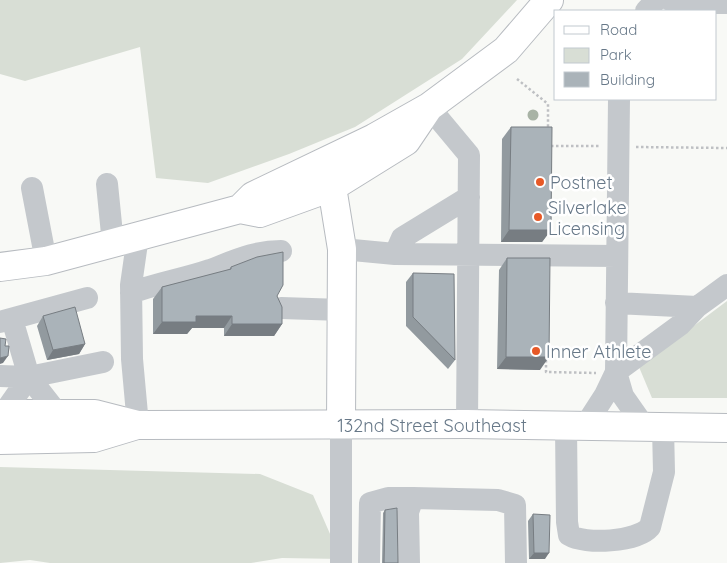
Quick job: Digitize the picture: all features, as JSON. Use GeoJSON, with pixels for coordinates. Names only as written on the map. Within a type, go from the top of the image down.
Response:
{"type":"FeatureCollection","features":[{"type":"Feature","properties":{"kind":"main road"},"geometry":{"type":"LineString","coordinates":[[240,209],[253,196],[374,138],[429,108],[506,50],[550,0]]}},
{"type":"Feature","properties":{"kind":"main road"},"geometry":{"type":"LineString","coordinates":[[0,267],[46,261],[240,209],[260,212],[332,187],[406,141],[429,108]]}},
{"type":"Feature","properties":{"kind":"main road"},"geometry":{"type":"LineString","coordinates":[[341,424],[342,249],[332,187],[374,138]]}},
{"type":"Feature","properties":{"kind":"main road"},"geometry":{"type":"LineString","coordinates":[[0,283],[46,261]]}},
{"type":"Feature","properties":{"kind":"main road","name":"132nd Street Southeast"},"geometry":{"type":"LineString","coordinates":[[1,423],[58,414],[95,414],[138,425],[467,424],[727,428]]}},
{"type":"Feature","properties":{"kind":"main road","name":"132nd Street Southeast"},"geometry":{"type":"LineString","coordinates":[[1,423],[94,438],[138,425]]}},
{"type":"Feature","properties":{"kind":"street"},"geometry":{"type":"LineString","coordinates":[[647,10],[656,0]]}},
{"type":"Feature","properties":{"kind":"street"},"geometry":{"type":"LineString","coordinates":[[670,0],[676,3],[727,3]]}},
{"type":"Feature","properties":{"kind":"street"},"geometry":{"type":"LineString","coordinates":[[619,100],[616,372],[623,396],[654,427],[664,472],[650,527],[644,533],[633,537],[594,540],[576,539],[569,535],[567,522],[576,426],[605,395],[616,372],[680,325],[697,307],[727,285]]}},
{"type":"Feature","properties":{"kind":"street"},"geometry":{"type":"LineString","coordinates":[[429,108],[469,155],[470,255],[467,424]]}},
{"type":"Feature","properties":{"kind":"street"},"geometry":{"type":"LineString","coordinates":[[106,184],[126,240],[131,292],[132,359],[138,425]]}},
{"type":"Feature","properties":{"kind":"street"},"geometry":{"type":"LineString","coordinates":[[32,188],[46,261]]}},
{"type":"Feature","properties":{"kind":"street"},"geometry":{"type":"LineString","coordinates":[[395,254],[402,238],[469,197]]}},
{"type":"Feature","properties":{"kind":"street"},"geometry":{"type":"LineString","coordinates":[[342,249],[395,254],[617,256]]}},
{"type":"Feature","properties":{"kind":"street"},"geometry":{"type":"LineString","coordinates":[[131,292],[157,283],[209,270],[256,252],[281,251]]}},
{"type":"Feature","properties":{"kind":"street"},"geometry":{"type":"LineString","coordinates":[[58,414],[29,377],[6,320],[87,298]]}},
{"type":"Feature","properties":{"kind":"street"},"geometry":{"type":"LineString","coordinates":[[616,303],[697,307]]}},
{"type":"Feature","properties":{"kind":"street"},"geometry":{"type":"LineString","coordinates":[[281,308],[342,310]]}},
{"type":"Feature","properties":{"kind":"street"},"geometry":{"type":"LineString","coordinates":[[0,376],[29,377],[103,362]]}},
{"type":"Feature","properties":{"kind":"street"},"geometry":{"type":"LineString","coordinates":[[1,423],[29,377]]}},
{"type":"Feature","properties":{"kind":"street"},"geometry":{"type":"LineString","coordinates":[[341,424],[341,563]]}},
{"type":"Feature","properties":{"kind":"street"},"geometry":{"type":"LineString","coordinates":[[369,563],[370,503],[388,498],[498,500],[515,504],[516,563]]}},
{"type":"Feature","properties":{"kind":"street"},"geometry":{"type":"LineString","coordinates":[[409,563],[408,512],[412,498]]}},
{"type":"Feature","properties":{"kind":"path"},"geometry":{"type":"LineString","coordinates":[[517,79],[548,104],[548,137]]}},
{"type":"Feature","properties":{"kind":"green space"},"geometry":{"type":"Polygon","coordinates":[[[0,0],[517,0],[462,59],[355,127],[289,154],[208,183],[156,178],[140,47],[25,81],[0,74],[0,0]]]}},
{"type":"Feature","properties":{"kind":"green space"},"geometry":{"type":"Polygon","coordinates":[[[727,301],[727,398],[652,398],[639,367],[727,301]]]}},
{"type":"Feature","properties":{"kind":"green space"},"geometry":{"type":"Polygon","coordinates":[[[0,467],[260,474],[313,495],[341,559],[282,558],[251,563],[50,563],[30,560],[0,563],[0,467]]]}},
{"type":"Feature","properties":{"kind":"building"},"geometry":{"type":"Polygon","coordinates":[[[511,127],[552,127],[551,230],[509,230],[511,127]]]}},
{"type":"Feature","properties":{"kind":"building"},"geometry":{"type":"Polygon","coordinates":[[[283,252],[283,285],[277,296],[282,307],[282,324],[232,324],[232,316],[196,316],[196,322],[162,322],[162,287],[231,269],[231,267],[257,257],[283,252]]]}},
{"type":"Feature","properties":{"kind":"building"},"geometry":{"type":"Polygon","coordinates":[[[507,258],[550,258],[549,357],[506,357],[507,258]]]}},
{"type":"Feature","properties":{"kind":"building"},"geometry":{"type":"Polygon","coordinates":[[[413,273],[454,274],[455,360],[413,317],[413,273]]]}},
{"type":"Feature","properties":{"kind":"building"},"geometry":{"type":"Polygon","coordinates":[[[75,307],[85,344],[53,350],[43,316],[75,307]]]}},
{"type":"Feature","properties":{"kind":"building"},"geometry":{"type":"Polygon","coordinates":[[[0,338],[6,339],[5,346],[9,346],[8,356],[0,358],[0,338]]]}},
{"type":"Feature","properties":{"kind":"building"},"geometry":{"type":"Polygon","coordinates":[[[397,508],[398,563],[384,563],[385,510],[397,508]]]}},
{"type":"Feature","properties":{"kind":"building"},"geometry":{"type":"Polygon","coordinates":[[[533,514],[550,515],[549,553],[534,553],[533,514]]]}},
{"type":"Feature","properties":{"kind":"place","name":"Postnet"},"geometry":{"type":"Point","coordinates":[540,182]}},
{"type":"Feature","properties":{"kind":"place","name":"Silverlake Licensing"},"geometry":{"type":"Point","coordinates":[538,217]}},
{"type":"Feature","properties":{"kind":"place","name":"Inner Athlete"},"geometry":{"type":"Point","coordinates":[536,351]}}]}
